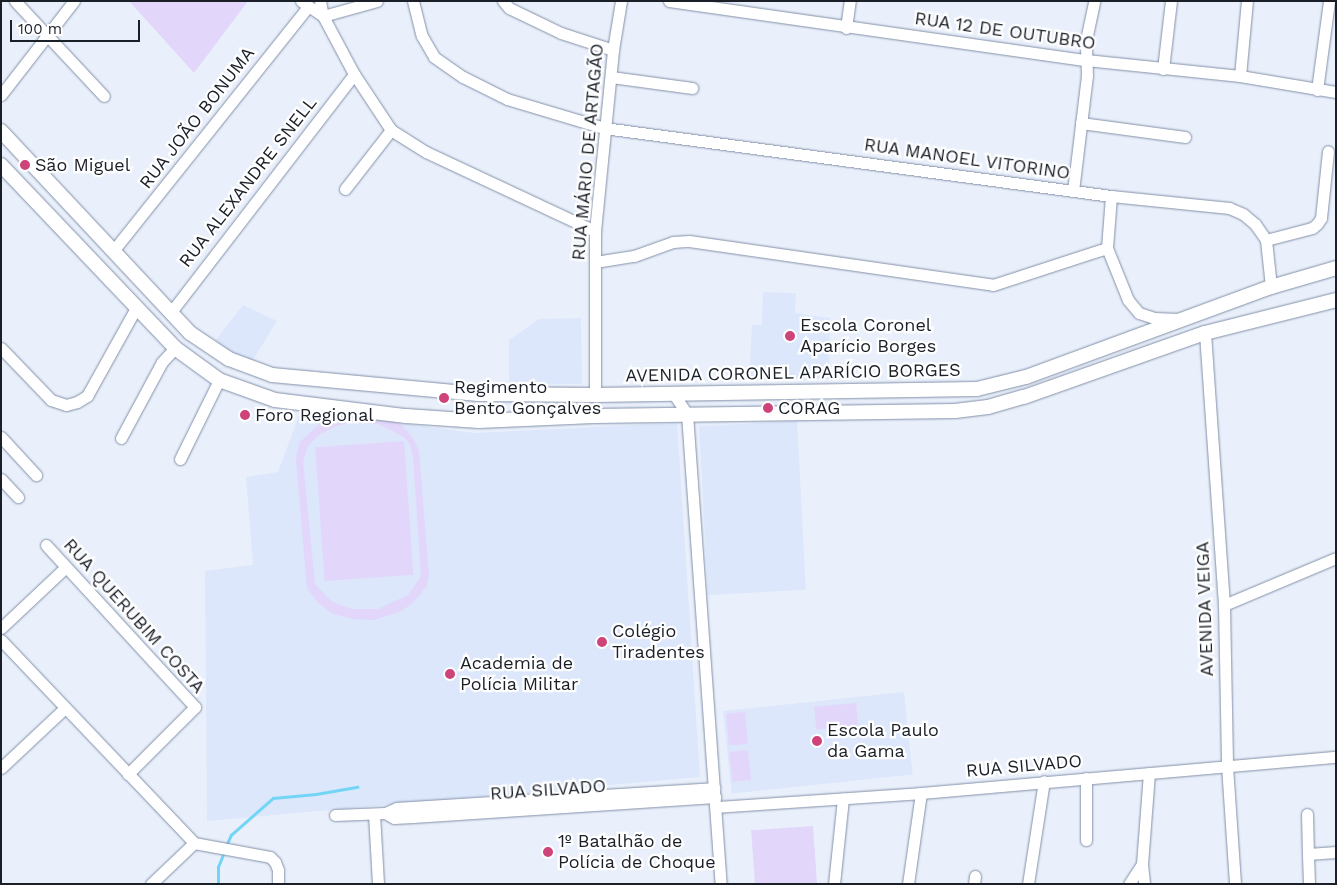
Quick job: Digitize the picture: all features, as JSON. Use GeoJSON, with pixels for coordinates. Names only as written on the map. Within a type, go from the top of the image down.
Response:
{"type":"FeatureCollection","features":[{"type":"Feature","properties":{"kind":"main road","name":"AVENIDA CORONEL APARÍCIO BORGES"},"geometry":{"type":"LineString","coordinates":[[1,131],[190,333],[208,347],[248,368],[272,376],[478,394],[595,396],[673,393],[977,389],[1026,377],[1271,287],[1336,268]]}},
{"type":"Feature","properties":{"kind":"main road"},"geometry":{"type":"LineString","coordinates":[[1,165],[175,348],[219,380],[275,400],[430,418],[479,421],[687,414],[954,411],[988,407],[1024,397],[1212,331],[1336,294]]}},
{"type":"Feature","properties":{"kind":"main road"},"geometry":{"type":"LineString","coordinates":[[1210,311],[1336,276]]}},
{"type":"Feature","properties":{"kind":"main road"},"geometry":{"type":"LineString","coordinates":[[1212,331],[1336,300]]}},
{"type":"Feature","properties":{"kind":"street"},"geometry":{"type":"LineString","coordinates":[[15,1],[104,96]]}},
{"type":"Feature","properties":{"kind":"street"},"geometry":{"type":"LineString","coordinates":[[1,95],[74,1]]}},
{"type":"Feature","properties":{"kind":"street"},"geometry":{"type":"LineString","coordinates":[[320,1],[323,16],[354,74],[391,130],[426,152],[595,231]]}},
{"type":"Feature","properties":{"kind":"street"},"geometry":{"type":"LineString","coordinates":[[305,4],[323,16],[377,1]]}},
{"type":"Feature","properties":{"kind":"street","name":"RUA MANOEL VITORINO"},"geometry":{"type":"LineString","coordinates":[[413,1],[422,36],[434,57],[463,77],[507,99],[604,128],[1111,196],[1229,208],[1243,214],[1255,224],[1266,240]]}},
{"type":"Feature","properties":{"kind":"street"},"geometry":{"type":"LineString","coordinates":[[504,1],[509,8],[561,33],[612,50]]}},
{"type":"Feature","properties":{"kind":"street","name":"RUA MÁRIO DE ARTAGÃO"},"geometry":{"type":"LineString","coordinates":[[595,396],[595,231],[604,128],[611,77],[612,50],[621,1]]}},
{"type":"Feature","properties":{"kind":"street","name":"RUA 12 DE OUTUBRO"},"geometry":{"type":"LineString","coordinates":[[669,1],[846,28],[1086,60],[1240,76],[1336,92]]}},
{"type":"Feature","properties":{"kind":"street"},"geometry":{"type":"LineString","coordinates":[[846,28],[850,1]]}},
{"type":"Feature","properties":{"kind":"street"},"geometry":{"type":"LineString","coordinates":[[1073,191],[1087,76],[1086,40],[1094,1]]}},
{"type":"Feature","properties":{"kind":"street"},"geometry":{"type":"LineString","coordinates":[[1162,69],[1171,1]]}},
{"type":"Feature","properties":{"kind":"street"},"geometry":{"type":"LineString","coordinates":[[1240,76],[1247,1]]}},
{"type":"Feature","properties":{"kind":"street"},"geometry":{"type":"LineString","coordinates":[[1317,90],[1329,1]]}},
{"type":"Feature","properties":{"kind":"street","name":"RUA JOÃO BONUMA"},"geometry":{"type":"LineString","coordinates":[[113,251],[305,4]]}},
{"type":"Feature","properties":{"kind":"street","name":"RUA ALEXANDRE SNELL"},"geometry":{"type":"LineString","coordinates":[[171,312],[354,74]]}},
{"type":"Feature","properties":{"kind":"street"},"geometry":{"type":"LineString","coordinates":[[611,77],[692,88]]}},
{"type":"Feature","properties":{"kind":"street"},"geometry":{"type":"LineString","coordinates":[[1081,123],[1185,137]]}},
{"type":"Feature","properties":{"kind":"street"},"geometry":{"type":"LineString","coordinates":[[345,189],[391,130]]}},
{"type":"Feature","properties":{"kind":"street"},"geometry":{"type":"LineString","coordinates":[[1271,287],[1266,240],[1312,228],[1317,224],[1321,218],[1328,151]]}},
{"type":"Feature","properties":{"kind":"street"},"geometry":{"type":"LineString","coordinates":[[1111,196],[1107,248],[1128,300],[1139,313],[1154,318],[1187,319]]}},
{"type":"Feature","properties":{"kind":"street"},"geometry":{"type":"LineString","coordinates":[[595,262],[634,256],[673,242],[689,241],[993,285],[1107,248]]}},
{"type":"Feature","properties":{"kind":"street"},"geometry":{"type":"LineString","coordinates":[[1,348],[51,400],[66,405],[77,402],[87,396],[136,308]]}},
{"type":"Feature","properties":{"kind":"street","name":"AVENIDA VEIGA"},"geometry":{"type":"LineString","coordinates":[[1212,331],[1224,605],[1227,766],[1235,884]]}},
{"type":"Feature","properties":{"kind":"street"},"geometry":{"type":"LineString","coordinates":[[121,438],[162,362],[175,348]]}},
{"type":"Feature","properties":{"kind":"street"},"geometry":{"type":"LineString","coordinates":[[180,459],[219,380]]}},
{"type":"Feature","properties":{"kind":"street"},"geometry":{"type":"LineString","coordinates":[[673,393],[685,408],[687,414],[721,884]]}},
{"type":"Feature","properties":{"kind":"street"},"geometry":{"type":"LineString","coordinates":[[1,436],[36,475]]}},
{"type":"Feature","properties":{"kind":"street"},"geometry":{"type":"LineString","coordinates":[[1,479],[18,497]]}},
{"type":"Feature","properties":{"kind":"street","name":"RUA QUERUBIM COSTA"},"geometry":{"type":"LineString","coordinates":[[46,545],[195,707],[128,774]]}},
{"type":"Feature","properties":{"kind":"street"},"geometry":{"type":"LineString","coordinates":[[1224,605],[1336,558]]}},
{"type":"Feature","properties":{"kind":"street"},"geometry":{"type":"LineString","coordinates":[[1,628],[66,567]]}},
{"type":"Feature","properties":{"kind":"street"},"geometry":{"type":"LineString","coordinates":[[1,640],[194,843],[236,849],[270,857],[275,862],[278,870],[278,884]]}},
{"type":"Feature","properties":{"kind":"street"},"geometry":{"type":"LineString","coordinates":[[1,768],[65,708]]}},
{"type":"Feature","properties":{"kind":"street","name":"RUA SILVADO"},"geometry":{"type":"LineString","coordinates":[[335,815],[379,813],[396,808],[412,812],[437,811],[693,794],[715,797],[843,798],[1336,757]]}},
{"type":"Feature","properties":{"kind":"street"},"geometry":{"type":"LineString","coordinates":[[1144,884],[1142,864],[1149,773]]}},
{"type":"Feature","properties":{"kind":"street"},"geometry":{"type":"LineString","coordinates":[[1086,778],[1086,840]]}},
{"type":"Feature","properties":{"kind":"street"},"geometry":{"type":"LineString","coordinates":[[1028,884],[1044,781]]}},
{"type":"Feature","properties":{"kind":"street"},"geometry":{"type":"LineString","coordinates":[[908,884],[921,793]]}},
{"type":"Feature","properties":{"kind":"street"},"geometry":{"type":"LineString","coordinates":[[834,884],[843,798]]}},
{"type":"Feature","properties":{"kind":"street"},"geometry":{"type":"LineString","coordinates":[[378,884],[379,813]]}},
{"type":"Feature","properties":{"kind":"street"},"geometry":{"type":"LineString","coordinates":[[1307,814],[1309,884]]}},
{"type":"Feature","properties":{"kind":"street"},"geometry":{"type":"LineString","coordinates":[[151,884],[194,843]]}},
{"type":"Feature","properties":{"kind":"street"},"geometry":{"type":"LineString","coordinates":[[1308,854],[1336,852]]}},
{"type":"Feature","properties":{"kind":"street"},"geometry":{"type":"LineString","coordinates":[[1129,884],[1142,864]]}},
{"type":"Feature","properties":{"kind":"shaded area"},"geometry":{"type":"Polygon","coordinates":[[[129,1],[248,1],[194,73],[129,1]]]}},
{"type":"Feature","properties":{"kind":"shaded area","name":"Escola Coronel Aparício Borges"},"geometry":{"type":"Polygon","coordinates":[[[763,292],[796,293],[795,313],[830,318],[829,379],[749,380],[752,325],[762,325],[763,292]]]}},
{"type":"Feature","properties":{"kind":"shaded area"},"geometry":{"type":"Polygon","coordinates":[[[243,305],[277,321],[251,363],[215,341],[243,305]]]}},
{"type":"Feature","properties":{"kind":"shaded area"},"geometry":{"type":"Polygon","coordinates":[[[581,318],[582,384],[509,384],[509,340],[539,319],[581,318]]]}},
{"type":"Feature","properties":{"kind":"shaded area","name":"Academia de Polícia Militar"},"geometry":{"type":"Polygon","coordinates":[[[301,410],[474,433],[677,423],[700,777],[207,821],[205,571],[253,565],[246,477],[278,472],[301,410]]]}},
{"type":"Feature","properties":{"kind":"shaded area"},"geometry":{"type":"Polygon","coordinates":[[[346,413],[393,420],[403,426],[413,438],[419,451],[429,576],[427,586],[412,604],[399,612],[374,620],[353,619],[333,614],[318,603],[307,588],[296,461],[300,442],[321,422],[346,413]],[[353,422],[336,426],[319,435],[308,446],[303,461],[315,584],[330,600],[353,609],[378,609],[408,595],[421,576],[413,457],[410,445],[405,438],[378,424],[353,422]]]}},
{"type":"Feature","properties":{"kind":"shaded area","name":"CORAG"},"geometry":{"type":"Polygon","coordinates":[[[797,421],[806,590],[708,595],[699,426],[797,421]]]}},
{"type":"Feature","properties":{"kind":"shaded area"},"geometry":{"type":"Polygon","coordinates":[[[404,441],[413,575],[325,581],[315,447],[404,441]]]}},
{"type":"Feature","properties":{"kind":"shaded area","name":"Escola Paulo da Gama"},"geometry":{"type":"Polygon","coordinates":[[[904,692],[913,775],[732,794],[723,711],[904,692]]]}},
{"type":"Feature","properties":{"kind":"shaded area"},"geometry":{"type":"Polygon","coordinates":[[[856,703],[858,726],[816,730],[814,707],[856,703]]]}},
{"type":"Feature","properties":{"kind":"shaded area"},"geometry":{"type":"Polygon","coordinates":[[[745,712],[748,744],[729,746],[726,714],[745,712]]]}},
{"type":"Feature","properties":{"kind":"shaded area"},"geometry":{"type":"Polygon","coordinates":[[[748,750],[751,780],[732,782],[729,752],[748,750]]]}},
{"type":"Feature","properties":{"kind":"shaded area"},"geometry":{"type":"Polygon","coordinates":[[[813,826],[817,884],[755,884],[751,830],[813,826]]]}},
{"type":"Feature","properties":{"kind":"waterway"},"geometry":{"type":"LineString","coordinates":[[226,846],[231,835],[273,798],[316,794],[357,787]]}},
{"type":"Feature","properties":{"kind":"waterway"},"geometry":{"type":"LineString","coordinates":[[218,884],[218,867],[224,852]]}},
{"type":"Feature","properties":{"kind":"place","name":"São Miguel"},"geometry":{"type":"Point","coordinates":[25,165]}},
{"type":"Feature","properties":{"kind":"place","name":"Escola Coronel Aparício Borges"},"geometry":{"type":"Point","coordinates":[790,336]}},
{"type":"Feature","properties":{"kind":"place","name":"Regimento Bento Gonçalves"},"geometry":{"type":"Point","coordinates":[444,398]}},
{"type":"Feature","properties":{"kind":"place","name":"CORAG"},"geometry":{"type":"Point","coordinates":[768,408]}},
{"type":"Feature","properties":{"kind":"place","name":"Foro Regional"},"geometry":{"type":"Point","coordinates":[245,415]}},
{"type":"Feature","properties":{"kind":"place","name":"Colégio Tiradentes"},"geometry":{"type":"Point","coordinates":[602,642]}},
{"type":"Feature","properties":{"kind":"place","name":"Academia de Polícia Militar"},"geometry":{"type":"Point","coordinates":[450,674]}},
{"type":"Feature","properties":{"kind":"place","name":"Escola Paulo da Gama"},"geometry":{"type":"Point","coordinates":[817,741]}},
{"type":"Feature","properties":{"kind":"place","name":"1º Batalhão de Polícia de Choque"},"geometry":{"type":"Point","coordinates":[548,852]}}]}
